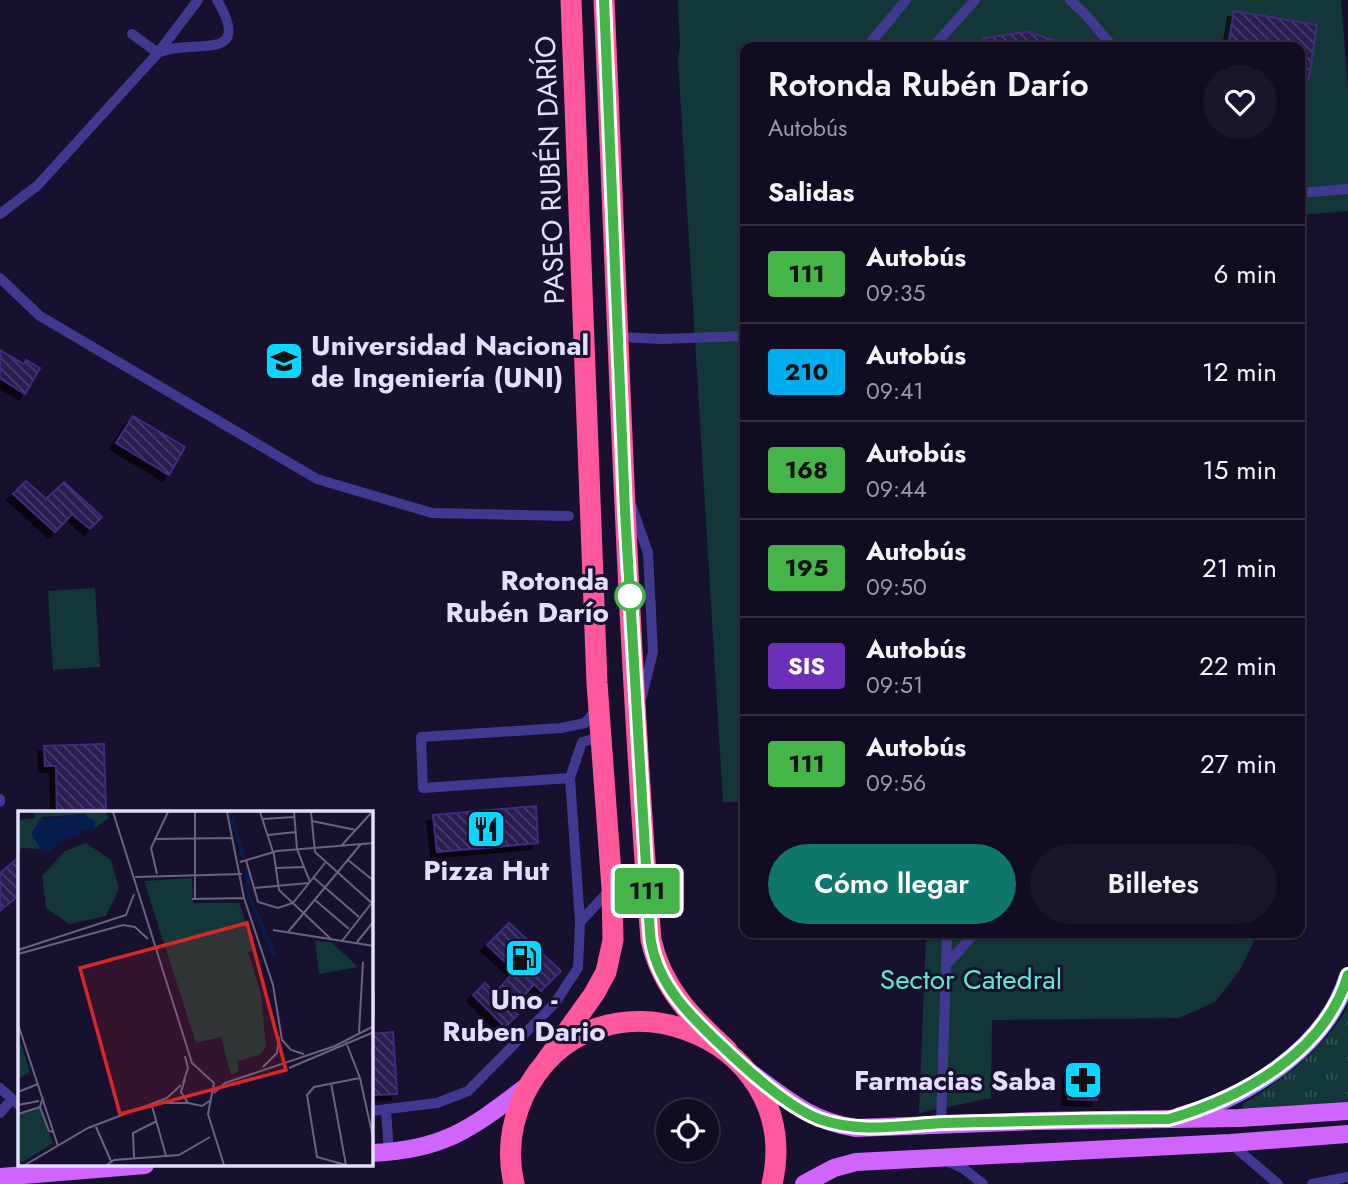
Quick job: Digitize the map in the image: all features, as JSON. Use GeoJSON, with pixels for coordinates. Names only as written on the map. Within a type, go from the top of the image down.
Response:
{"type":"FeatureCollection","features":[{"type":"Feature","properties":{"kind":"highway","name":"PASEO RUBÉN DARÍO"},"geometry":{"type":"LineString","coordinates":[[534,1077],[577,1021],[606,972],[613,940],[612,888],[597,683],[571,0]]}},
{"type":"Feature","properties":{"kind":"highway"},"geometry":{"type":"LineString","coordinates":[[604,0],[624,485],[651,940],[670,990],[681,1005],[743,1067],[760,1091],[772,1123],[775,1157],[772,1184]]}},
{"type":"Feature","properties":{"kind":"highway"},"geometry":{"type":"LineString","coordinates":[[514,1184],[511,1161],[513,1124],[534,1077],[560,1050],[577,1038],[604,1027],[632,1022],[661,1022],[688,1029],[727,1050]]}},
{"type":"Feature","properties":{"kind":"main road"},"geometry":{"type":"LineString","coordinates":[[743,1067],[807,1114],[856,1128],[1239,1118],[1348,1111]]}},
{"type":"Feature","properties":{"kind":"main road"},"geometry":{"type":"LineString","coordinates":[[373,1153],[429,1146],[456,1136],[484,1119],[534,1077]]}},
{"type":"Feature","properties":{"kind":"main road"},"geometry":{"type":"LineString","coordinates":[[804,1184],[834,1168],[856,1162],[1230,1143],[1348,1134]]}},
{"type":"Feature","properties":{"kind":"main road"},"geometry":{"type":"LineString","coordinates":[[0,1177],[69,1167],[107,1166]]}},
{"type":"Feature","properties":{"kind":"street"},"geometry":{"type":"LineString","coordinates":[[1169,1119],[1202,1110],[1235,1094],[1288,1059],[1322,1024],[1342,993],[1348,975]]}},
{"type":"Feature","properties":{"kind":"lane"},"geometry":{"type":"LineString","coordinates":[[0,214],[38,185],[158,53],[198,0]]}},
{"type":"Feature","properties":{"kind":"lane"},"geometry":{"type":"LineString","coordinates":[[158,53],[174,47],[208,47],[219,44],[228,33],[227,18],[217,0]]}},
{"type":"Feature","properties":{"kind":"lane"},"geometry":{"type":"LineString","coordinates":[[871,42],[906,0]]}},
{"type":"Feature","properties":{"kind":"lane"},"geometry":{"type":"LineString","coordinates":[[937,42],[975,0]]}},
{"type":"Feature","properties":{"kind":"lane"},"geometry":{"type":"LineString","coordinates":[[1070,0],[1109,42]]}},
{"type":"Feature","properties":{"kind":"lane"},"geometry":{"type":"LineString","coordinates":[[191,11],[201,5],[211,5],[219,7],[227,18]]}},
{"type":"Feature","properties":{"kind":"lane"},"geometry":{"type":"LineString","coordinates":[[132,34],[158,53]]}},
{"type":"Feature","properties":{"kind":"lane"},"geometry":{"type":"LineString","coordinates":[[1305,193],[1348,189]]}},
{"type":"Feature","properties":{"kind":"lane"},"geometry":{"type":"LineString","coordinates":[[0,278],[40,316],[317,479],[432,513],[569,516]]}},
{"type":"Feature","properties":{"kind":"lane"},"geometry":{"type":"LineString","coordinates":[[619,337],[662,339],[740,336]]}},
{"type":"Feature","properties":{"kind":"lane"},"geometry":{"type":"LineString","coordinates":[[570,778],[423,788],[421,737],[561,728],[585,723],[597,711],[597,683]]}},
{"type":"Feature","properties":{"kind":"lane"},"geometry":{"type":"LineString","coordinates":[[373,1111],[438,1103],[468,1091],[555,1003],[578,968],[580,922],[570,778],[582,742],[601,737]]}},
{"type":"Feature","properties":{"kind":"lane"},"geometry":{"type":"LineString","coordinates":[[580,922],[612,888]]}},
{"type":"Feature","properties":{"kind":"lane"},"geometry":{"type":"LineString","coordinates":[[941,1124],[947,938]]}},
{"type":"Feature","properties":{"kind":"lane"},"geometry":{"type":"LineString","coordinates":[[948,963],[970,938]]}},
{"type":"Feature","properties":{"kind":"lane"},"geometry":{"type":"LineString","coordinates":[[0,1088],[15,1102],[0,1113]]}},
{"type":"Feature","properties":{"kind":"lane"},"geometry":{"type":"LineString","coordinates":[[386,1110],[390,1152]]}},
{"type":"Feature","properties":{"kind":"lane"},"geometry":{"type":"LineString","coordinates":[[1230,1143],[1278,1184]]}},
{"type":"Feature","properties":{"kind":"lane"},"geometry":{"type":"LineString","coordinates":[[938,1157],[964,1169],[983,1184]]}},
{"type":"Feature","properties":{"kind":"lane"},"geometry":{"type":"LineString","coordinates":[[1312,1184],[1348,1177]]}},
{"type":"Feature","properties":{"kind":"green space"},"geometry":{"type":"Polygon","coordinates":[[[678,0],[1341,0],[1348,86],[1348,211],[1305,215],[1305,42],[740,42],[740,802],[723,802],[678,59],[678,0]]]}},
{"type":"Feature","properties":{"kind":"green space"},"geometry":{"type":"Polygon","coordinates":[[[95,588],[100,667],[53,670],[48,591],[95,588]]]}},
{"type":"Feature","properties":{"kind":"green space","name":"Sector Catedral"},"geometry":{"type":"Polygon","coordinates":[[[926,938],[1256,938],[1240,970],[1215,1002],[1179,1018],[992,1020],[991,1098],[919,1113],[926,938]]]}},
{"type":"Feature","properties":{"kind":"green space"},"geometry":{"type":"Polygon","coordinates":[[[1348,1007],[1348,1105],[1242,1109],[1243,1104],[1302,1062],[1327,1037],[1348,1007]]]}},
{"type":"Feature","properties":{"kind":"building"},"geometry":{"type":"Polygon","coordinates":[[[1234,11],[1317,25],[1309,78],[1305,78],[1305,42],[1229,42],[1234,11]]]}},
{"type":"Feature","properties":{"kind":"building"},"geometry":{"type":"Polygon","coordinates":[[[1027,32],[1061,42],[984,42],[984,38],[1027,32]]]}},
{"type":"Feature","properties":{"kind":"building"},"geometry":{"type":"Polygon","coordinates":[[[0,350],[24,364],[26,360],[40,368],[25,394],[0,378],[0,350]]]}},
{"type":"Feature","properties":{"kind":"building"},"geometry":{"type":"Polygon","coordinates":[[[133,416],[185,447],[169,475],[116,443],[133,416]]]}},
{"type":"Feature","properties":{"kind":"building"},"geometry":{"type":"Polygon","coordinates":[[[26,481],[46,499],[64,482],[102,517],[90,529],[72,514],[55,532],[13,494],[26,481]]]}},
{"type":"Feature","properties":{"kind":"building"},"geometry":{"type":"Polygon","coordinates":[[[104,744],[106,809],[57,810],[56,766],[45,766],[44,746],[104,744]]]}},
{"type":"Feature","properties":{"kind":"building","name":"Pizza Hut"},"geometry":{"type":"Polygon","coordinates":[[[536,806],[538,843],[437,852],[433,815],[536,806]]]}},
{"type":"Feature","properties":{"kind":"building"},"geometry":{"type":"Polygon","coordinates":[[[18,858],[18,896],[0,911],[0,873],[18,858]]]}},
{"type":"Feature","properties":{"kind":"building","name":"Uno - Ruben Dario"},"geometry":{"type":"Polygon","coordinates":[[[509,923],[561,971],[541,991],[534,984],[512,1009],[518,1015],[505,1027],[473,995],[485,983],[495,993],[515,971],[487,945],[509,923]]]}},
{"type":"Feature","properties":{"kind":"building"},"geometry":{"type":"Polygon","coordinates":[[[393,1032],[397,1094],[373,1095],[373,1034],[393,1032]]]}},
{"type":"Feature","properties":{"kind":"building","name":"Farmacias Saba"},"geometry":{"type":"Polygon","coordinates":[[[1069,1070],[1098,1071],[1097,1100],[1068,1099],[1069,1070]]]}},
{"type":"Feature","properties":{"kind":"bus line","name":"111"},"geometry":{"type":"LineString","coordinates":[[604,0],[625,511],[651,940],[660,971],[681,1005],[743,1067],[807,1114],[828,1122],[856,1128],[889,1128],[941,1124],[1169,1119],[1202,1110],[1235,1094],[1288,1059],[1310,1038],[1333,1009],[1348,975]]}},
{"type":"Feature","properties":{"kind":"place","name":"Universidad Nacional de Ingeniería (UNI)"},"geometry":{"type":"Point","coordinates":[284,361]}},
{"type":"Feature","properties":{"kind":"place","name":"Rotonda Rubén Darío"},"geometry":{"type":"Point","coordinates":[630,596]}},
{"type":"Feature","properties":{"kind":"place","name":"Pizza Hut"},"geometry":{"type":"Point","coordinates":[486,829]}},
{"type":"Feature","properties":{"kind":"place","name":"Uno - Ruben Dario"},"geometry":{"type":"Point","coordinates":[524,958]}},
{"type":"Feature","properties":{"kind":"place","name":"Farmacias Saba"},"geometry":{"type":"Point","coordinates":[1083,1080]}}]}
